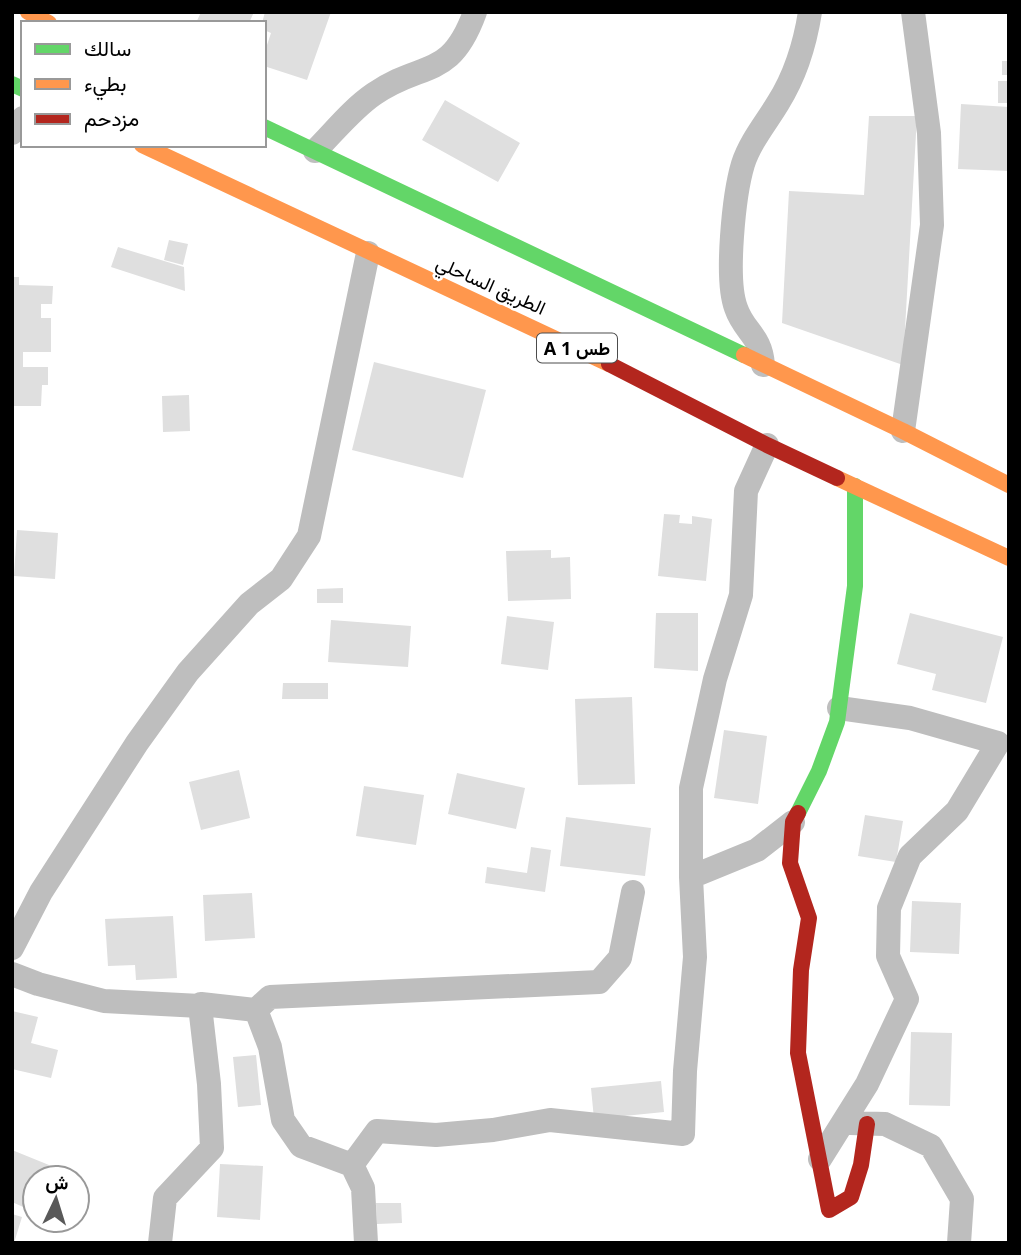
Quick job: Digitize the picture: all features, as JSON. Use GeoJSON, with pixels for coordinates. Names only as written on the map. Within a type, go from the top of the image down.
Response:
{"type":"FeatureCollection","features":[{"type":"Feature","properties":{"kind":"main road"},"geometry":{"type":"LineString","coordinates":[[28,12],[45,21]]}},
{"type":"Feature","properties":{"kind":"main road"},"geometry":{"type":"LineString","coordinates":[[266,128],[903,431],[1009,485]]}},
{"type":"Feature","properties":{"kind":"main road","name":"الطريق الساحلي"},"geometry":{"type":"LineString","coordinates":[[146,147],[368,253],[571,345],[767,445],[1009,558]]}},
{"type":"Feature","properties":{"kind":"main road"},"geometry":{"type":"LineString","coordinates":[[854,1124],[861,1165],[851,1197],[829,1210],[798,1053],[801,970],[809,918],[790,863],[793,822],[819,771],[837,722],[855,586],[855,486]]}},
{"type":"Feature","properties":{"kind":"street"},"geometry":{"type":"LineString","coordinates":[[315,151],[370,96],[385,87],[432,69],[446,60],[467,34],[475,12]]}},
{"type":"Feature","properties":{"kind":"street"},"geometry":{"type":"LineString","coordinates":[[763,365],[758,340],[736,310],[733,298],[731,269],[737,195],[744,163],[797,65],[810,12]]}},
{"type":"Feature","properties":{"kind":"street"},"geometry":{"type":"LineString","coordinates":[[903,431],[929,255],[932,204],[926,94],[913,12]]}},
{"type":"Feature","properties":{"kind":"street"},"geometry":{"type":"LineString","coordinates":[[12,948],[40,892],[137,743],[188,672],[249,604],[281,579],[309,536],[368,253]]}},
{"type":"Feature","properties":{"kind":"street"},"geometry":{"type":"LineString","coordinates":[[352,1164],[377,1131],[436,1135],[493,1130],[550,1120],[683,1134],[685,1071],[695,957],[691,877],[691,788],[715,679],[741,595],[746,491],[767,445]]}},
{"type":"Feature","properties":{"kind":"street"},"geometry":{"type":"LineString","coordinates":[[820,1158],[854,1124],[867,1084],[907,999],[888,956],[889,908],[910,856],[957,811],[998,743],[910,718],[839,708]]}},
{"type":"Feature","properties":{"kind":"street"},"geometry":{"type":"LineString","coordinates":[[691,877],[757,850],[793,822]]}},
{"type":"Feature","properties":{"kind":"street"},"geometry":{"type":"LineString","coordinates":[[12,974],[38,984],[104,1001],[201,1004],[256,1010],[270,997],[599,982],[620,958],[633,892]]}},
{"type":"Feature","properties":{"kind":"street"},"geometry":{"type":"LineString","coordinates":[[160,1243],[165,1198],[212,1148],[209,1084],[200,1006]]}},
{"type":"Feature","properties":{"kind":"street"},"geometry":{"type":"LineString","coordinates":[[256,1010],[270,1047],[283,1120],[301,1146],[352,1164],[363,1188],[366,1243]]}},
{"type":"Feature","properties":{"kind":"street"},"geometry":{"type":"LineString","coordinates":[[854,1124],[886,1124],[931,1146],[962,1199],[959,1243]]}},
{"type":"Feature","properties":{"kind":"building"},"geometry":{"type":"Polygon","coordinates":[[[201,12],[254,12],[250,21],[197,21],[201,12]]]}},
{"type":"Feature","properties":{"kind":"building"},"geometry":{"type":"Polygon","coordinates":[[[265,12],[331,12],[307,80],[266,67],[266,48],[271,33],[266,31],[266,21],[263,21],[265,12]]]}},
{"type":"Feature","properties":{"kind":"building"},"geometry":{"type":"Polygon","coordinates":[[[1002,61],[1009,61],[1009,75],[1002,75],[1002,61]]]}},
{"type":"Feature","properties":{"kind":"building"},"geometry":{"type":"Polygon","coordinates":[[[998,81],[1009,81],[1009,103],[998,103],[998,81]]]}},
{"type":"Feature","properties":{"kind":"building"},"geometry":{"type":"Polygon","coordinates":[[[445,100],[520,143],[498,182],[422,140],[445,100]]]}},
{"type":"Feature","properties":{"kind":"building"},"geometry":{"type":"Polygon","coordinates":[[[961,104],[1009,107],[1009,171],[958,169],[961,104]]]}},
{"type":"Feature","properties":{"kind":"building"},"geometry":{"type":"Polygon","coordinates":[[[869,116],[917,116],[903,365],[782,323],[789,191],[864,195],[869,116]]]}},
{"type":"Feature","properties":{"kind":"building"},"geometry":{"type":"Polygon","coordinates":[[[169,240],[188,244],[183,265],[164,260],[169,240]]]}},
{"type":"Feature","properties":{"kind":"building"},"geometry":{"type":"Polygon","coordinates":[[[118,247],[184,267],[185,291],[111,267],[118,247]]]}},
{"type":"Feature","properties":{"kind":"building"},"geometry":{"type":"Polygon","coordinates":[[[12,277],[19,277],[19,285],[53,286],[52,304],[41,304],[41,318],[51,318],[51,352],[23,352],[23,367],[48,367],[48,385],[42,385],[41,406],[12,406],[12,277]]]}},
{"type":"Feature","properties":{"kind":"building"},"geometry":{"type":"Polygon","coordinates":[[[374,362],[486,390],[463,478],[352,450],[374,362]]]}},
{"type":"Feature","properties":{"kind":"building"},"geometry":{"type":"Polygon","coordinates":[[[189,395],[190,431],[163,432],[162,396],[189,395]]]}},
{"type":"Feature","properties":{"kind":"building"},"geometry":{"type":"Polygon","coordinates":[[[664,514],[680,515],[679,523],[692,524],[692,516],[712,519],[706,581],[658,576],[664,514]]]}},
{"type":"Feature","properties":{"kind":"building"},"geometry":{"type":"Polygon","coordinates":[[[17,530],[58,533],[55,579],[14,576],[17,530]]]}},
{"type":"Feature","properties":{"kind":"building"},"geometry":{"type":"Polygon","coordinates":[[[551,550],[551,558],[570,557],[571,599],[508,601],[506,551],[551,550]]]}},
{"type":"Feature","properties":{"kind":"building"},"geometry":{"type":"Polygon","coordinates":[[[343,588],[343,603],[317,603],[317,589],[343,588]]]}},
{"type":"Feature","properties":{"kind":"building"},"geometry":{"type":"Polygon","coordinates":[[[656,613],[698,613],[698,671],[654,668],[656,613]]]}},
{"type":"Feature","properties":{"kind":"building"},"geometry":{"type":"Polygon","coordinates":[[[910,613],[1003,637],[986,703],[932,690],[936,674],[897,664],[910,613]]]}},
{"type":"Feature","properties":{"kind":"building"},"geometry":{"type":"Polygon","coordinates":[[[507,616],[554,622],[548,670],[501,664],[507,616]]]}},
{"type":"Feature","properties":{"kind":"building"},"geometry":{"type":"Polygon","coordinates":[[[331,620],[411,626],[408,667],[328,662],[331,620]]]}},
{"type":"Feature","properties":{"kind":"building"},"geometry":{"type":"Polygon","coordinates":[[[283,683],[328,683],[328,699],[282,699],[283,683]]]}},
{"type":"Feature","properties":{"kind":"building"},"geometry":{"type":"Polygon","coordinates":[[[632,697],[635,784],[578,785],[575,699],[632,697]]]}},
{"type":"Feature","properties":{"kind":"building"},"geometry":{"type":"Polygon","coordinates":[[[724,730],[767,736],[758,804],[714,798],[724,730]]]}},
{"type":"Feature","properties":{"kind":"building"},"geometry":{"type":"Polygon","coordinates":[[[239,770],[250,818],[201,830],[189,782],[239,770]]]}},
{"type":"Feature","properties":{"kind":"building"},"geometry":{"type":"Polygon","coordinates":[[[457,773],[525,788],[516,829],[448,814],[457,773]]]}},
{"type":"Feature","properties":{"kind":"building"},"geometry":{"type":"Polygon","coordinates":[[[364,786],[424,795],[416,845],[356,836],[364,786]]]}},
{"type":"Feature","properties":{"kind":"building"},"geometry":{"type":"Polygon","coordinates":[[[865,815],[903,821],[896,862],[858,856],[865,815]]]}},
{"type":"Feature","properties":{"kind":"building"},"geometry":{"type":"Polygon","coordinates":[[[566,817],[651,828],[645,876],[560,866],[566,817]]]}},
{"type":"Feature","properties":{"kind":"building"},"geometry":{"type":"Polygon","coordinates":[[[531,847],[551,850],[545,892],[485,883],[487,867],[527,873],[531,847]]]}},
{"type":"Feature","properties":{"kind":"building"},"geometry":{"type":"Polygon","coordinates":[[[252,893],[255,938],[205,941],[203,895],[252,893]]]}},
{"type":"Feature","properties":{"kind":"building"},"geometry":{"type":"Polygon","coordinates":[[[912,901],[961,903],[959,954],[910,952],[912,901]]]}},
{"type":"Feature","properties":{"kind":"building"},"geometry":{"type":"Polygon","coordinates":[[[173,916],[177,978],[136,980],[135,965],[108,966],[105,919],[173,916]]]}},
{"type":"Feature","properties":{"kind":"building"},"geometry":{"type":"Polygon","coordinates":[[[12,1011],[38,1017],[31,1043],[58,1050],[51,1078],[12,1069],[12,1011]]]}},
{"type":"Feature","properties":{"kind":"building"},"geometry":{"type":"Polygon","coordinates":[[[911,1032],[952,1033],[950,1106],[909,1105],[911,1032]]]}},
{"type":"Feature","properties":{"kind":"building"},"geometry":{"type":"Polygon","coordinates":[[[256,1055],[261,1105],[238,1107],[233,1057],[256,1055]]]}},
{"type":"Feature","properties":{"kind":"building"},"geometry":{"type":"Polygon","coordinates":[[[661,1081],[664,1112],[594,1119],[591,1088],[661,1081]]]}},
{"type":"Feature","properties":{"kind":"building"},"geometry":{"type":"Polygon","coordinates":[[[12,1150],[47,1164],[21,1164],[21,1206],[12,1202],[12,1150]]]}},
{"type":"Feature","properties":{"kind":"building"},"geometry":{"type":"Polygon","coordinates":[[[220,1164],[263,1166],[260,1220],[217,1217],[220,1164]]]}},
{"type":"Feature","properties":{"kind":"building"},"geometry":{"type":"Polygon","coordinates":[[[376,1203],[401,1203],[402,1223],[377,1224],[376,1203]]]}},
{"type":"Feature","properties":{"kind":"building"},"geometry":{"type":"Polygon","coordinates":[[[12,1214],[21,1217],[21,1220],[12,1243],[12,1214]]]}},
{"type":"Feature","properties":{"kind":"traffic: fast"},"geometry":{"type":"LineString","coordinates":[[12,84],[21,88]]}},
{"type":"Feature","properties":{"kind":"traffic: fast"},"geometry":{"type":"LineString","coordinates":[[266,128],[744,355]]}},
{"type":"Feature","properties":{"kind":"traffic: fast"},"geometry":{"type":"LineString","coordinates":[[798,813],[819,771],[837,722],[855,586],[855,486]]}},
{"type":"Feature","properties":{"kind":"traffic: slow"},"geometry":{"type":"LineString","coordinates":[[28,12],[45,21]]}},
{"type":"Feature","properties":{"kind":"traffic: slow"},"geometry":{"type":"LineString","coordinates":[[146,147],[609,364]]}},
{"type":"Feature","properties":{"kind":"traffic: slow"},"geometry":{"type":"LineString","coordinates":[[744,355],[1009,485]]}},
{"type":"Feature","properties":{"kind":"traffic: slow"},"geometry":{"type":"LineString","coordinates":[[837,478],[1009,558]]}},
{"type":"Feature","properties":{"kind":"traffic: jam"},"geometry":{"type":"LineString","coordinates":[[609,364],[837,478]]}},
{"type":"Feature","properties":{"kind":"traffic: jam"},"geometry":{"type":"LineString","coordinates":[[798,813],[793,822],[790,863],[809,918],[801,970],[798,1053],[829,1210],[851,1197],[861,1165],[867,1124]]}}]}
